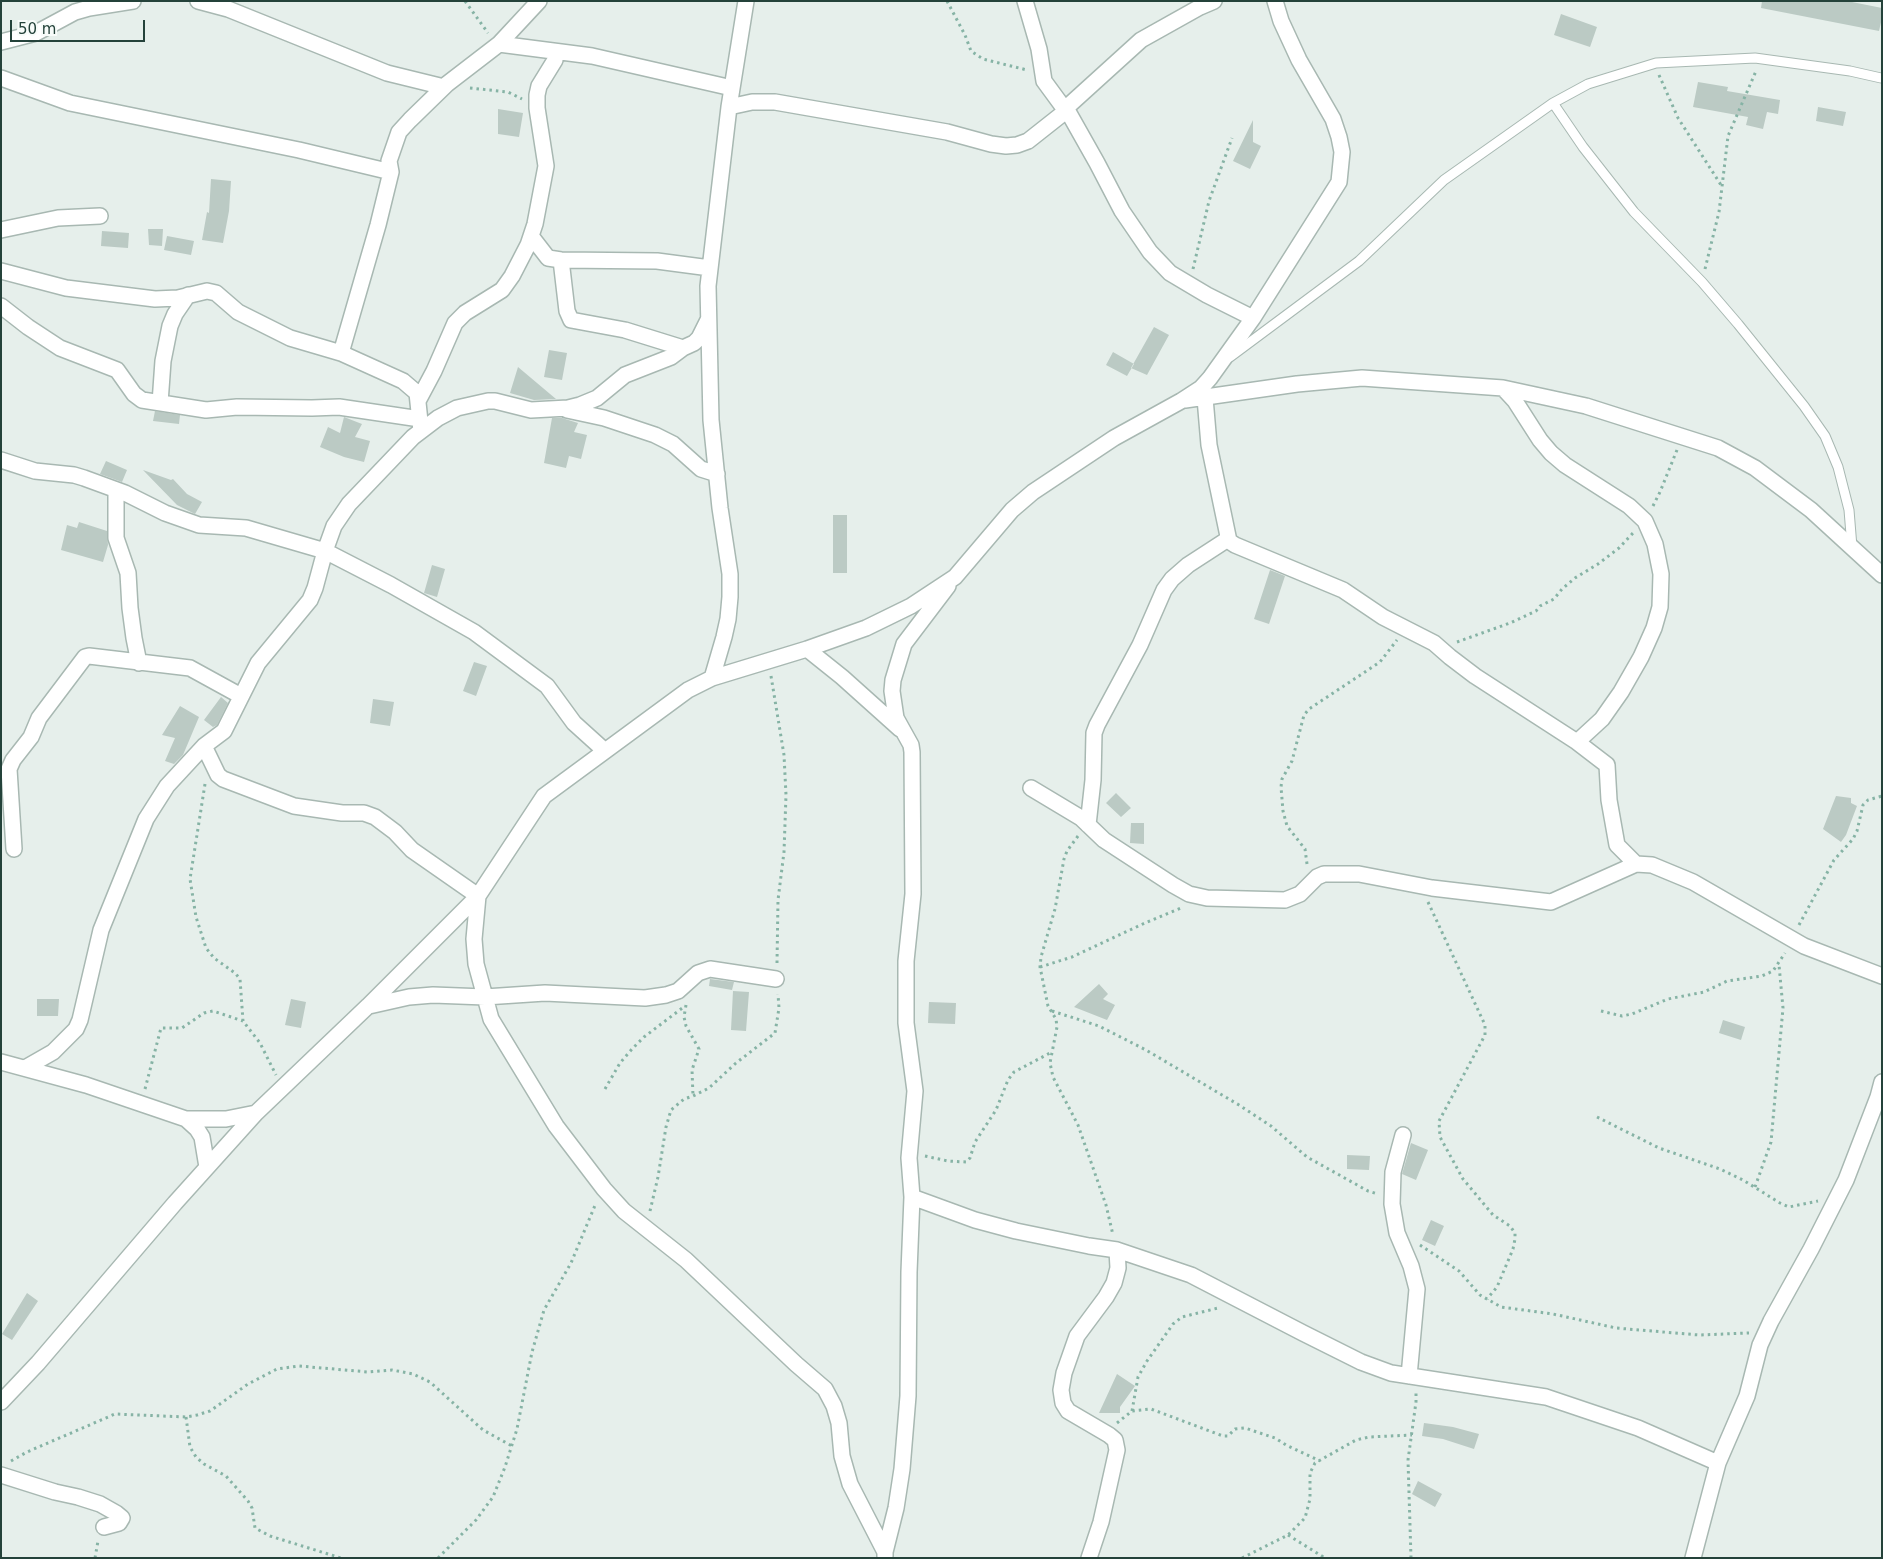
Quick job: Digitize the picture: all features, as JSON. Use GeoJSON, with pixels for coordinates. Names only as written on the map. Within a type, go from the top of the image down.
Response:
{"type":"FeatureCollection","features":[{"type":"Feature","properties":{"kind":"street"},"geometry":{"type":"LineString","coordinates":[[1,42],[36,33],[76,12],[133,1]]}},
{"type":"Feature","properties":{"kind":"street"},"geometry":{"type":"LineString","coordinates":[[198,1],[228,9],[387,73],[446,85]]}},
{"type":"Feature","properties":{"kind":"street"},"geometry":{"type":"LineString","coordinates":[[341,353],[392,172],[389,161],[399,132],[446,85],[499,44],[539,1]]}},
{"type":"Feature","properties":{"kind":"street"},"geometry":{"type":"LineString","coordinates":[[712,678],[724,637],[730,597],[730,574],[711,420],[708,286],[729,107],[746,1]]}},
{"type":"Feature","properties":{"kind":"street"},"geometry":{"type":"LineString","coordinates":[[1025,1],[1039,50],[1044,81],[1066,109],[1122,211],[1150,252],[1170,273],[1253,318]]}},
{"type":"Feature","properties":{"kind":"street"},"geometry":{"type":"LineString","coordinates":[[729,107],[758,101],[775,102],[947,132],[1006,146],[1017,145],[1028,141],[1066,109],[1140,40],[1214,1]]}},
{"type":"Feature","properties":{"kind":"street"},"geometry":{"type":"LineString","coordinates":[[885,1555],[896,1508],[902,1469],[908,1396],[912,1197],[909,1158],[915,1091],[906,1023],[906,961],[913,894],[911,745],[896,718],[894,710],[892,690],[894,674],[904,644],[955,577],[1012,510],[1033,492],[1114,438],[1201,388],[1253,318],[1339,182],[1342,152],[1333,119],[1299,60],[1281,21],[1275,1]]}},
{"type":"Feature","properties":{"kind":"street"},"geometry":{"type":"LineString","coordinates":[[499,44],[592,56],[732,88]]}},
{"type":"Feature","properties":{"kind":"street"},"geometry":{"type":"LineString","coordinates":[[418,401],[434,371],[455,323],[465,313],[502,290],[512,276],[531,236],[546,166],[537,108],[537,95],[539,86],[555,60],[555,52]]}},
{"type":"Feature","properties":{"kind":"street"},"geometry":{"type":"LineString","coordinates":[[1,78],[70,103],[299,150],[392,172]]}},
{"type":"Feature","properties":{"kind":"street"},"geometry":{"type":"LineString","coordinates":[[1,230],[58,218],[100,216]]}},
{"type":"Feature","properties":{"kind":"street"},"geometry":{"type":"LineString","coordinates":[[531,236],[548,258],[561,260],[657,261],[710,268]]}},
{"type":"Feature","properties":{"kind":"street"},"geometry":{"type":"LineString","coordinates":[[561,260],[567,311],[572,320],[625,330],[683,348]]}},
{"type":"Feature","properties":{"kind":"street"},"geometry":{"type":"LineString","coordinates":[[1,272],[66,288],[154,299],[188,296],[210,291],[220,296],[238,312],[290,338],[341,353],[372,369],[404,381],[417,392],[420,425]]}},
{"type":"Feature","properties":{"kind":"street"},"geometry":{"type":"LineString","coordinates":[[160,403],[163,361],[170,326],[175,314],[188,296]]}},
{"type":"Feature","properties":{"kind":"street"},"geometry":{"type":"LineString","coordinates":[[1,306],[60,348],[117,370],[137,398],[206,410],[237,407],[312,408],[339,406],[420,425]]}},
{"type":"Feature","properties":{"kind":"street"},"geometry":{"type":"LineString","coordinates":[[25,1068],[53,1052],[76,1029],[80,1020],[101,930],[146,820],[167,786],[207,752],[224,730],[264,654],[310,600],[334,526],[349,504],[420,425],[457,408],[488,401],[531,410],[561,409],[580,405],[597,398],[625,375],[671,357],[697,341],[708,320]]}},
{"type":"Feature","properties":{"kind":"street"},"geometry":{"type":"LineString","coordinates":[[1181,401],[1297,384],[1362,378],[1503,388],[1586,406],[1718,448],[1755,468],[1811,510],[1882,576]]}},
{"type":"Feature","properties":{"kind":"street"},"geometry":{"type":"LineString","coordinates":[[1503,388],[1515,401],[1540,440],[1551,452],[1565,465],[1629,506],[1645,521],[1655,544],[1661,574],[1660,608],[1654,628],[1641,657],[1621,692],[1602,720],[1577,742]]}},
{"type":"Feature","properties":{"kind":"street"},"geometry":{"type":"LineString","coordinates":[[1205,398],[1209,445],[1228,539],[1235,545],[1343,590],[1383,617],[1434,643],[1475,676],[1577,742],[1607,765],[1609,800],[1617,845],[1636,864]]}},
{"type":"Feature","properties":{"kind":"street"},"geometry":{"type":"LineString","coordinates":[[561,409],[604,418],[655,435],[673,444],[702,469],[717,474]]}},
{"type":"Feature","properties":{"kind":"street"},"geometry":{"type":"LineString","coordinates":[[1,460],[35,471],[74,475],[116,490],[199,525],[246,528],[325,551],[391,584],[474,632],[547,686],[574,723],[605,750]]}},
{"type":"Feature","properties":{"kind":"street"},"geometry":{"type":"LineString","coordinates":[[116,490],[115,527],[117,544],[128,573],[131,616],[139,663]]}},
{"type":"Feature","properties":{"kind":"street"},"geometry":{"type":"LineString","coordinates":[[1088,825],[1094,780],[1094,734],[1097,724],[1140,644],[1164,590],[1172,579],[1188,565],[1228,539]]}},
{"type":"Feature","properties":{"kind":"street"},"geometry":{"type":"LineString","coordinates":[[1,1402],[38,1363],[256,1113],[368,1006],[478,896],[544,796],[688,690],[712,678],[807,649],[866,628],[910,606],[955,577]]}},
{"type":"Feature","properties":{"kind":"street"},"geometry":{"type":"LineString","coordinates":[[807,649],[842,677],[905,734]]}},
{"type":"Feature","properties":{"kind":"street"},"geometry":{"type":"LineString","coordinates":[[14,849],[9,769],[13,760],[31,737],[39,718],[85,657],[190,668],[241,696]]}},
{"type":"Feature","properties":{"kind":"street"},"geometry":{"type":"LineString","coordinates":[[207,752],[218,775],[224,780],[285,803],[308,809],[342,813],[364,813],[375,817],[395,832],[412,850],[478,896]]}},
{"type":"Feature","properties":{"kind":"street"},"geometry":{"type":"LineString","coordinates":[[1031,788],[1081,818],[1104,840],[1119,851],[1173,885],[1189,894],[1207,898],[1285,900],[1300,894],[1311,882],[1324,874],[1359,874],[1420,886],[1551,902],[1636,864],[1652,866],[1693,882],[1804,946],[1882,976]]}},
{"type":"Feature","properties":{"kind":"street"},"geometry":{"type":"LineString","coordinates":[[478,896],[474,939],[476,964],[491,1019],[556,1126],[604,1189],[624,1211],[686,1260],[824,1389],[834,1406],[839,1423],[842,1456],[850,1484],[885,1555]]}},
{"type":"Feature","properties":{"kind":"street"},"geometry":{"type":"LineString","coordinates":[[368,1006],[433,995],[485,997],[545,993],[645,998],[678,992],[698,973],[710,969],[776,979]]}},
{"type":"Feature","properties":{"kind":"street"},"geometry":{"type":"LineString","coordinates":[[456,996],[491,1019]]}},
{"type":"Feature","properties":{"kind":"street"},"geometry":{"type":"LineString","coordinates":[[1,1062],[86,1085],[186,1119],[226,1119],[256,1113]]}},
{"type":"Feature","properties":{"kind":"street"},"geometry":{"type":"LineString","coordinates":[[1694,1558],[1718,1463],[1747,1396],[1760,1345],[1846,1180],[1882,1082]]}},
{"type":"Feature","properties":{"kind":"street"},"geometry":{"type":"LineString","coordinates":[[186,1119],[197,1129],[202,1137],[207,1167]]}},
{"type":"Feature","properties":{"kind":"street"},"geometry":{"type":"LineString","coordinates":[[1404,1135],[1393,1172],[1392,1198],[1397,1233],[1411,1266],[1417,1289],[1412,1376]]}},
{"type":"Feature","properties":{"kind":"street"},"geometry":{"type":"LineString","coordinates":[[912,1197],[975,1220],[1016,1231],[1116,1250],[1191,1275],[1361,1362],[1391,1373],[1546,1397],[1638,1428],[1718,1463]]}},
{"type":"Feature","properties":{"kind":"street"},"geometry":{"type":"LineString","coordinates":[[1089,1558],[1101,1522],[1118,1450],[1115,1440],[1105,1432],[1068,1411],[1063,1403],[1060,1390],[1077,1336],[1114,1283],[1118,1268],[1116,1250]]}},
{"type":"Feature","properties":{"kind":"street"},"geometry":{"type":"LineString","coordinates":[[6,1468],[55,1492],[100,1504],[116,1512],[122,1518],[119,1523],[104,1526]]}},
{"type":"Feature","properties":{"kind":"lane"},"geometry":{"type":"LineString","coordinates":[[1218,366],[1358,262],[1444,180],[1553,103],[1588,84],[1656,63],[1721,59],[1762,59],[1850,71],[1881,78]]}},
{"type":"Feature","properties":{"kind":"lane"},"geometry":{"type":"LineString","coordinates":[[1553,103],[1583,147],[1634,212],[1702,282],[1738,324],[1804,406],[1825,436],[1838,467],[1849,510],[1852,547]]}},
{"type":"Feature","properties":{"kind":"path"},"geometry":{"type":"LineString","coordinates":[[465,1],[481,26],[499,44]]}},
{"type":"Feature","properties":{"kind":"path"},"geometry":{"type":"LineString","coordinates":[[948,1],[965,34],[971,51],[983,59],[1026,68],[1044,81]]}},
{"type":"Feature","properties":{"kind":"path"},"geometry":{"type":"LineString","coordinates":[[1702,282],[1719,212],[1728,136],[1762,59]]}},
{"type":"Feature","properties":{"kind":"path"},"geometry":{"type":"LineString","coordinates":[[1656,63],[1661,83],[1678,118],[1721,186]]}},
{"type":"Feature","properties":{"kind":"path"},"geometry":{"type":"LineString","coordinates":[[446,85],[508,92],[537,108]]}},
{"type":"Feature","properties":{"kind":"path"},"geometry":{"type":"LineString","coordinates":[[1190,285],[1209,200],[1232,138]]}},
{"type":"Feature","properties":{"kind":"path"},"geometry":{"type":"LineString","coordinates":[[1439,648],[1478,636],[1536,611],[1540,606],[1554,599],[1575,578],[1619,548],[1645,521],[1660,492],[1682,436]]}},
{"type":"Feature","properties":{"kind":"path"},"geometry":{"type":"LineString","coordinates":[[1311,882],[1305,849],[1287,826],[1283,810],[1281,787],[1282,780],[1292,761],[1304,715],[1308,709],[1380,662],[1406,628]]}},
{"type":"Feature","properties":{"kind":"path"},"geometry":{"type":"LineString","coordinates":[[207,752],[190,879],[191,895],[206,948],[214,958],[235,973],[240,979],[243,1021]]}},
{"type":"Feature","properties":{"kind":"path"},"geometry":{"type":"LineString","coordinates":[[1600,1011],[1622,1016],[1632,1014],[1668,999],[1704,992],[1727,981],[1762,976],[1773,971],[1779,964],[1834,860],[1853,839],[1857,831],[1863,805],[1868,800],[1882,796]]}},
{"type":"Feature","properties":{"kind":"path"},"geometry":{"type":"LineString","coordinates":[[1088,825],[1074,840],[1064,859],[1040,967],[1048,1006],[1056,1019],[1057,1027],[1050,1063],[1053,1077],[1078,1125],[1106,1205],[1116,1250]]}},
{"type":"Feature","properties":{"kind":"path"},"geometry":{"type":"LineString","coordinates":[[1420,886],[1485,1025],[1485,1035],[1439,1121],[1440,1137],[1463,1179],[1493,1215],[1510,1226],[1515,1233],[1516,1239],[1497,1287],[1487,1299]]}},
{"type":"Feature","properties":{"kind":"path"},"geometry":{"type":"LineString","coordinates":[[1040,967],[1072,957],[1145,922],[1207,898]]}},
{"type":"Feature","properties":{"kind":"path"},"geometry":{"type":"LineString","coordinates":[[1755,1187],[1771,1142],[1783,1008],[1779,964]]}},
{"type":"Feature","properties":{"kind":"path"},"geometry":{"type":"LineString","coordinates":[[690,980],[684,1018],[689,1034],[698,1044],[699,1048],[692,1070],[693,1096]]}},
{"type":"Feature","properties":{"kind":"path"},"geometry":{"type":"LineString","coordinates":[[605,1089],[610,1077],[632,1049],[644,1037],[686,1006]]}},
{"type":"Feature","properties":{"kind":"path"},"geometry":{"type":"LineString","coordinates":[[139,1102],[146,1086],[161,1028],[182,1028],[204,1013],[213,1011],[243,1021],[260,1042],[282,1088]]}},
{"type":"Feature","properties":{"kind":"path"},"geometry":{"type":"LineString","coordinates":[[1051,1011],[1099,1026],[1146,1050],[1239,1105],[1270,1126],[1307,1157],[1368,1191],[1392,1198]]}},
{"type":"Feature","properties":{"kind":"path"},"geometry":{"type":"LineString","coordinates":[[909,1158],[931,1157],[948,1161],[966,1162],[970,1158],[975,1142],[996,1110],[1014,1072],[1051,1052]]}},
{"type":"Feature","properties":{"kind":"path"},"geometry":{"type":"LineString","coordinates":[[1597,1117],[1659,1148],[1720,1168],[1755,1187],[1780,1204],[1789,1207],[1810,1202],[1836,1200]]}},
{"type":"Feature","properties":{"kind":"path"},"geometry":{"type":"LineString","coordinates":[[438,1558],[476,1520],[493,1497],[512,1446],[527,1383],[532,1352],[544,1310],[571,1263],[593,1208],[604,1189]]}},
{"type":"Feature","properties":{"kind":"path"},"geometry":{"type":"LineString","coordinates":[[1397,1233],[1430,1250],[1459,1271],[1475,1290],[1501,1307],[1553,1314],[1616,1328],[1699,1335],[1766,1332]]}},
{"type":"Feature","properties":{"kind":"path"},"geometry":{"type":"LineString","coordinates":[[1132,1411],[1138,1377],[1146,1361],[1174,1324],[1182,1317],[1220,1308],[1237,1299]]}},
{"type":"Feature","properties":{"kind":"path"},"geometry":{"type":"LineString","coordinates":[[6,1468],[27,1452],[115,1414],[186,1417],[210,1411],[248,1384],[277,1369],[299,1366],[368,1372],[392,1370],[413,1374],[430,1382],[483,1430],[512,1446]]}},
{"type":"Feature","properties":{"kind":"path"},"geometry":{"type":"LineString","coordinates":[[1411,1558],[1408,1460],[1416,1402],[1412,1376]]}},
{"type":"Feature","properties":{"kind":"path"},"geometry":{"type":"LineString","coordinates":[[1105,1432],[1132,1411],[1151,1410],[1223,1436],[1228,1436],[1235,1429],[1245,1428],[1275,1438],[1320,1460]]}},
{"type":"Feature","properties":{"kind":"path"},"geometry":{"type":"LineString","coordinates":[[186,1417],[190,1447],[196,1457],[204,1464],[226,1476],[248,1501],[252,1508],[255,1528],[270,1536],[341,1558]]}},
{"type":"Feature","properties":{"kind":"path"},"geometry":{"type":"LineString","coordinates":[[1242,1558],[1288,1535],[1305,1518],[1310,1499],[1310,1473],[1315,1463],[1356,1440],[1369,1437],[1412,1435]]}},
{"type":"Feature","properties":{"kind":"path"},"geometry":{"type":"LineString","coordinates":[[1288,1535],[1325,1558]]}},
{"type":"Feature","properties":{"kind":"building"},"geometry":{"type":"Polygon","coordinates":[[[1762,1],[1847,1],[1882,8],[1882,18],[1879,31],[1761,8],[1762,1]]]}},
{"type":"Feature","properties":{"kind":"building"},"geometry":{"type":"Polygon","coordinates":[[[1561,14],[1597,27],[1590,47],[1554,35],[1561,14]]]}},
{"type":"Feature","properties":{"kind":"building"},"geometry":{"type":"Polygon","coordinates":[[[1698,82],[1728,87],[1727,91],[1780,100],[1778,114],[1767,112],[1763,129],[1746,125],[1748,117],[1693,107],[1698,82]]]}},
{"type":"Feature","properties":{"kind":"building"},"geometry":{"type":"Polygon","coordinates":[[[1818,107],[1846,112],[1843,126],[1816,121],[1818,107]]]}},
{"type":"Feature","properties":{"kind":"building"},"geometry":{"type":"Polygon","coordinates":[[[498,109],[523,113],[519,137],[498,134],[498,109]]]}},
{"type":"Feature","properties":{"kind":"building"},"geometry":{"type":"Polygon","coordinates":[[[1253,120],[1253,142],[1261,146],[1250,169],[1233,161],[1253,120]]]}},
{"type":"Feature","properties":{"kind":"building"},"geometry":{"type":"Polygon","coordinates":[[[211,179],[231,181],[229,211],[223,243],[202,240],[207,212],[209,213],[211,179]]]}},
{"type":"Feature","properties":{"kind":"building"},"geometry":{"type":"Polygon","coordinates":[[[148,229],[163,229],[162,246],[149,245],[148,229]]]}},
{"type":"Feature","properties":{"kind":"building"},"geometry":{"type":"Polygon","coordinates":[[[102,231],[129,233],[128,248],[101,246],[102,231]]]}},
{"type":"Feature","properties":{"kind":"building"},"geometry":{"type":"Polygon","coordinates":[[[167,236],[194,241],[191,255],[164,250],[167,236]]]}},
{"type":"Feature","properties":{"kind":"building"},"geometry":{"type":"Polygon","coordinates":[[[1154,327],[1169,335],[1147,375],[1131,368],[1154,327]]]}},
{"type":"Feature","properties":{"kind":"building"},"geometry":{"type":"Polygon","coordinates":[[[549,350],[567,353],[562,380],[544,377],[549,350]]]}},
{"type":"Feature","properties":{"kind":"building"},"geometry":{"type":"Polygon","coordinates":[[[1113,352],[1134,364],[1127,376],[1106,365],[1113,352]]]}},
{"type":"Feature","properties":{"kind":"building"},"geometry":{"type":"Polygon","coordinates":[[[518,367],[556,399],[534,400],[510,393],[518,367]]]}},
{"type":"Feature","properties":{"kind":"building"},"geometry":{"type":"Polygon","coordinates":[[[155,411],[180,415],[179,424],[153,421],[155,411]]]}},
{"type":"Feature","properties":{"kind":"building"},"geometry":{"type":"Polygon","coordinates":[[[344,417],[362,424],[355,437],[370,441],[364,462],[344,457],[320,447],[328,427],[340,433],[344,417]]]}},
{"type":"Feature","properties":{"kind":"building"},"geometry":{"type":"Polygon","coordinates":[[[552,418],[562,418],[578,423],[574,432],[587,435],[581,459],[569,456],[566,468],[544,463],[552,418]]]}},
{"type":"Feature","properties":{"kind":"building"},"geometry":{"type":"Polygon","coordinates":[[[106,461],[127,470],[122,482],[100,474],[106,461]]]}},
{"type":"Feature","properties":{"kind":"building"},"geometry":{"type":"Polygon","coordinates":[[[143,470],[171,480],[173,479],[187,494],[202,502],[195,514],[177,505],[143,470]]]}},
{"type":"Feature","properties":{"kind":"building"},"geometry":{"type":"Polygon","coordinates":[[[833,515],[847,515],[847,573],[833,573],[833,515]]]}},
{"type":"Feature","properties":{"kind":"building"},"geometry":{"type":"Polygon","coordinates":[[[79,522],[107,531],[108,545],[103,562],[61,550],[67,525],[77,528],[79,522]]]}},
{"type":"Feature","properties":{"kind":"building"},"geometry":{"type":"Polygon","coordinates":[[[432,565],[445,569],[437,597],[424,593],[432,565]]]}},
{"type":"Feature","properties":{"kind":"building"},"geometry":{"type":"Polygon","coordinates":[[[1270,570],[1285,576],[1269,624],[1254,619],[1270,570]]]}},
{"type":"Feature","properties":{"kind":"building"},"geometry":{"type":"Polygon","coordinates":[[[474,662],[487,666],[476,696],[463,691],[474,662]]]}},
{"type":"Feature","properties":{"kind":"building"},"geometry":{"type":"Polygon","coordinates":[[[221,697],[228,703],[217,725],[213,727],[204,720],[221,697]]]}},
{"type":"Feature","properties":{"kind":"building"},"geometry":{"type":"Polygon","coordinates":[[[373,699],[394,702],[390,726],[370,723],[373,699]]]}},
{"type":"Feature","properties":{"kind":"building"},"geometry":{"type":"Polygon","coordinates":[[[180,706],[199,717],[183,755],[174,764],[165,761],[175,738],[162,735],[180,706]]]}},
{"type":"Feature","properties":{"kind":"building"},"geometry":{"type":"Polygon","coordinates":[[[1116,793],[1131,808],[1121,817],[1106,803],[1116,793]]]}},
{"type":"Feature","properties":{"kind":"building"},"geometry":{"type":"Polygon","coordinates":[[[1836,796],[1851,798],[1851,803],[1857,806],[1846,835],[1841,842],[1823,829],[1836,796]]]}},
{"type":"Feature","properties":{"kind":"building"},"geometry":{"type":"Polygon","coordinates":[[[1131,823],[1144,823],[1144,844],[1130,843],[1131,823]]]}},
{"type":"Feature","properties":{"kind":"building"},"geometry":{"type":"Polygon","coordinates":[[[710,979],[734,982],[732,990],[709,986],[710,979]]]}},
{"type":"Feature","properties":{"kind":"building"},"geometry":{"type":"Polygon","coordinates":[[[1099,984],[1108,994],[1103,999],[1115,1005],[1107,1020],[1074,1007],[1099,984]]]}},
{"type":"Feature","properties":{"kind":"building"},"geometry":{"type":"Polygon","coordinates":[[[733,991],[749,992],[746,1031],[731,1030],[733,991]]]}},
{"type":"Feature","properties":{"kind":"building"},"geometry":{"type":"Polygon","coordinates":[[[37,999],[59,999],[58,1016],[37,1016],[37,999]]]}},
{"type":"Feature","properties":{"kind":"building"},"geometry":{"type":"Polygon","coordinates":[[[291,999],[306,1002],[301,1028],[285,1025],[291,999]]]}},
{"type":"Feature","properties":{"kind":"building"},"geometry":{"type":"Polygon","coordinates":[[[929,1002],[956,1003],[955,1024],[928,1023],[929,1002]]]}},
{"type":"Feature","properties":{"kind":"building"},"geometry":{"type":"Polygon","coordinates":[[[1723,1020],[1745,1027],[1741,1040],[1719,1033],[1723,1020]]]}},
{"type":"Feature","properties":{"kind":"building"},"geometry":{"type":"Polygon","coordinates":[[[1411,1143],[1428,1150],[1416,1180],[1402,1174],[1411,1143]]]}},
{"type":"Feature","properties":{"kind":"building"},"geometry":{"type":"Polygon","coordinates":[[[1347,1155],[1370,1156],[1369,1170],[1347,1169],[1347,1155]]]}},
{"type":"Feature","properties":{"kind":"building"},"geometry":{"type":"Polygon","coordinates":[[[1431,1220],[1444,1226],[1435,1246],[1422,1240],[1431,1220]]]}},
{"type":"Feature","properties":{"kind":"building"},"geometry":{"type":"Polygon","coordinates":[[[27,1293],[38,1301],[12,1340],[2,1334],[27,1293]]]}},
{"type":"Feature","properties":{"kind":"building"},"geometry":{"type":"Polygon","coordinates":[[[1117,1374],[1135,1386],[1120,1407],[1120,1413],[1099,1413],[1117,1374]]]}},
{"type":"Feature","properties":{"kind":"building"},"geometry":{"type":"Polygon","coordinates":[[[1424,1423],[1453,1427],[1479,1434],[1474,1449],[1443,1439],[1422,1436],[1424,1423]]]}},
{"type":"Feature","properties":{"kind":"building"},"geometry":{"type":"Polygon","coordinates":[[[1418,1481],[1442,1494],[1435,1507],[1412,1494],[1418,1481]]]}}]}
